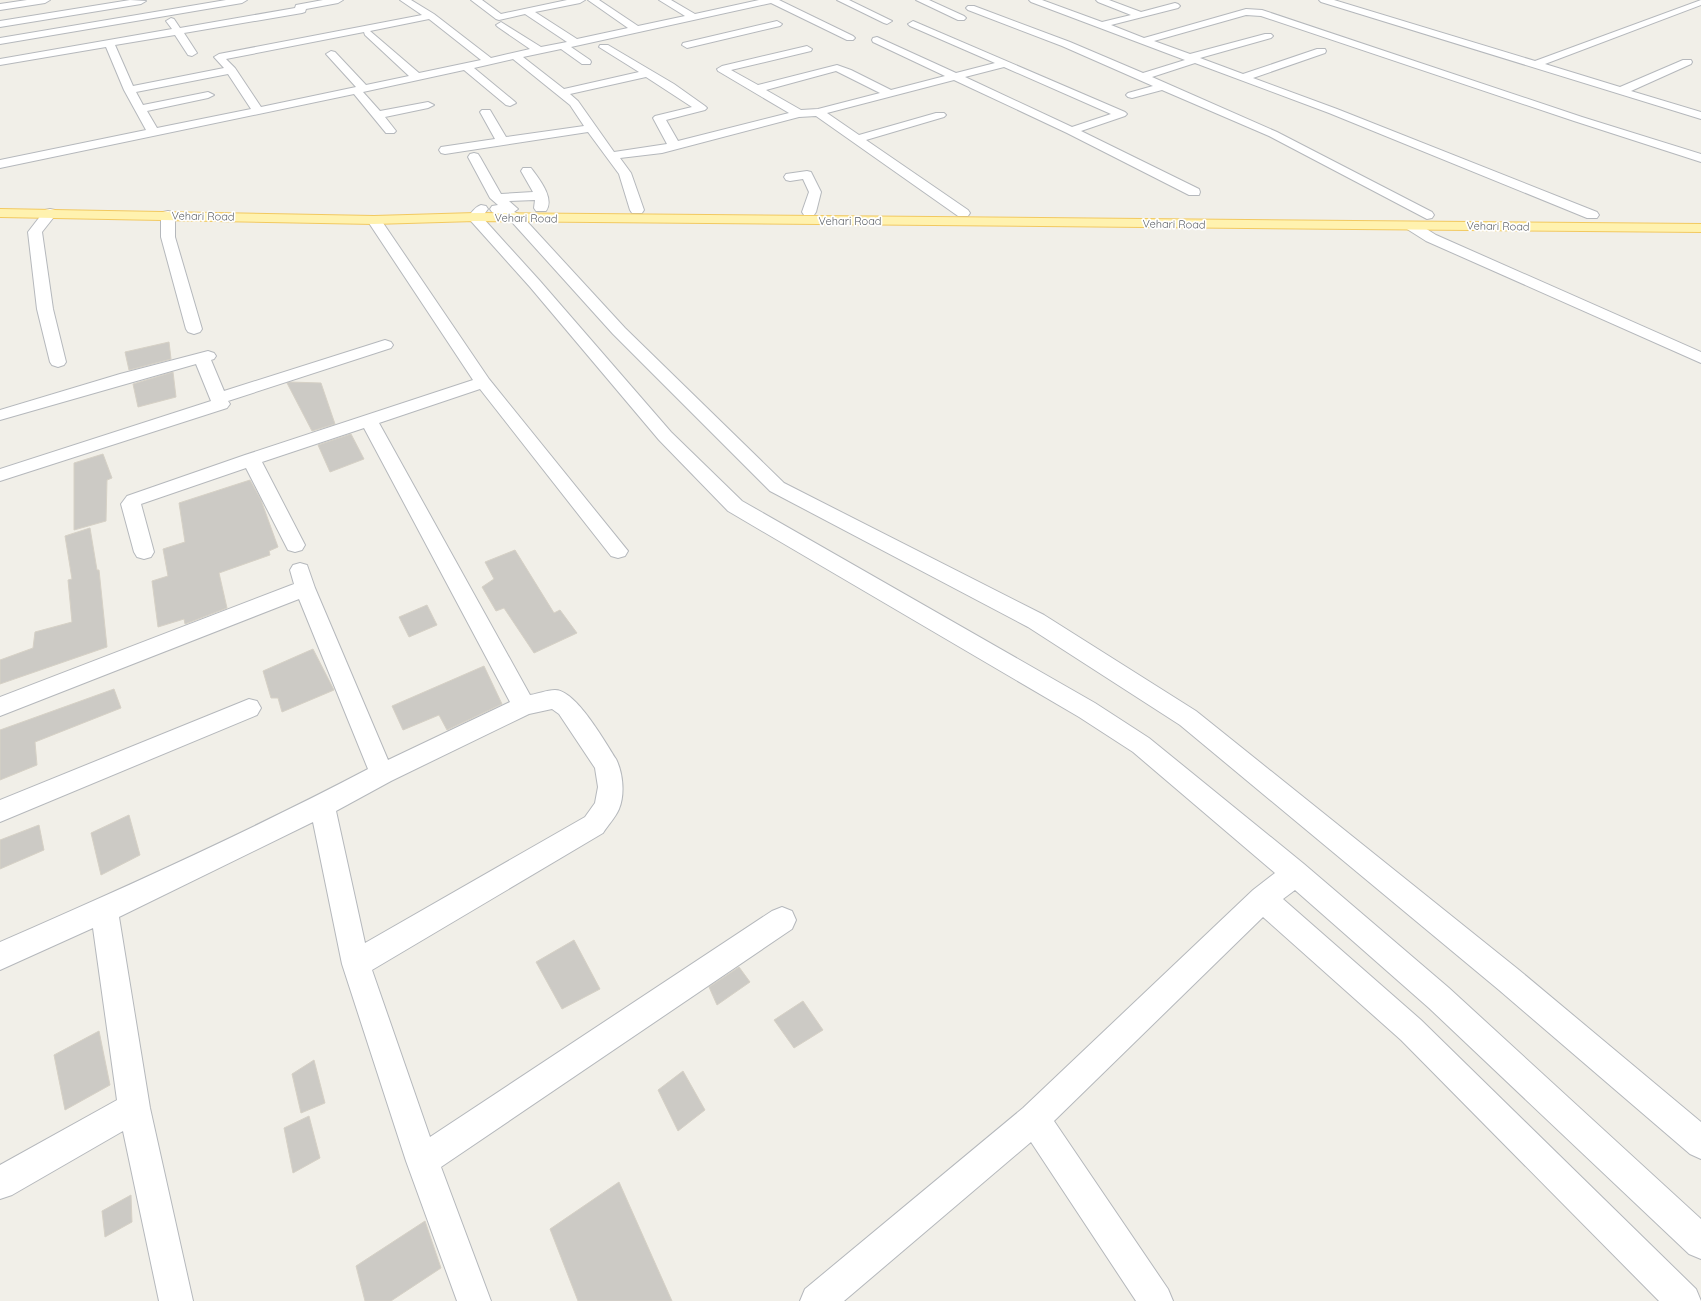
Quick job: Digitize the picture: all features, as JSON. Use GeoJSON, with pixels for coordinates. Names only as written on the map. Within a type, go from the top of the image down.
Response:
{"type":"FeatureCollection","features":[{"type":"Feature","properties":{"kind":"main road","name":"Vehari Road"},"geometry":{"type":"LineString","coordinates":[[0,205],[496,210],[1412,226],[1701,228]]}},
{"type":"Feature","properties":{"kind":"main road","name":"Vehari Road"},"geometry":{"type":"LineString","coordinates":[[0,213],[374,220],[496,210],[1701,216]]}},
{"type":"Feature","properties":{"kind":"street"},"geometry":{"type":"LineString","coordinates":[[0,7],[45,0]]}},
{"type":"Feature","properties":{"kind":"street"},"geometry":{"type":"LineString","coordinates":[[0,24],[149,0]]}},
{"type":"Feature","properties":{"kind":"street"},"geometry":{"type":"LineString","coordinates":[[0,62],[178,31],[338,0]]}},
{"type":"Feature","properties":{"kind":"street"},"geometry":{"type":"LineString","coordinates":[[405,0],[431,16],[488,61]]}},
{"type":"Feature","properties":{"kind":"street"},"geometry":{"type":"LineString","coordinates":[[476,0],[499,17],[526,8],[580,0]]}},
{"type":"Feature","properties":{"kind":"street"},"geometry":{"type":"LineString","coordinates":[[592,0],[636,29]]}},
{"type":"Feature","properties":{"kind":"street"},"geometry":{"type":"LineString","coordinates":[[664,0],[694,17]]}},
{"type":"Feature","properties":{"kind":"street"},"geometry":{"type":"LineString","coordinates":[[0,164],[258,110],[314,95],[360,89],[417,77],[712,13],[748,2],[772,0],[850,38]]}},
{"type":"Feature","properties":{"kind":"street"},"geometry":{"type":"LineString","coordinates":[[842,0],[887,20]]}},
{"type":"Feature","properties":{"kind":"street"},"geometry":{"type":"LineString","coordinates":[[921,0],[961,18]]}},
{"type":"Feature","properties":{"kind":"street"},"geometry":{"type":"LineString","coordinates":[[1034,0],[1340,114],[1592,215]]}},
{"type":"Feature","properties":{"kind":"street"},"geometry":{"type":"LineString","coordinates":[[1101,0],[1142,15]]}},
{"type":"Feature","properties":{"kind":"street"},"geometry":{"type":"LineString","coordinates":[[1324,0],[1701,116]]}},
{"type":"Feature","properties":{"kind":"street"},"geometry":{"type":"LineString","coordinates":[[1535,64],[1701,2]]}},
{"type":"Feature","properties":{"kind":"street"},"geometry":{"type":"LineString","coordinates":[[0,41],[166,13],[244,4]]}},
{"type":"Feature","properties":{"kind":"street"},"geometry":{"type":"LineString","coordinates":[[1102,25],[1175,6]]}},
{"type":"Feature","properties":{"kind":"street"},"geometry":{"type":"LineString","coordinates":[[401,10],[416,7]]}},
{"type":"Feature","properties":{"kind":"street"},"geometry":{"type":"LineString","coordinates":[[526,8],[574,42]]}},
{"type":"Feature","properties":{"kind":"street"},"geometry":{"type":"LineString","coordinates":[[972,8],[1066,44],[1273,134],[1427,215]]}},
{"type":"Feature","properties":{"kind":"street"},"geometry":{"type":"LineString","coordinates":[[1143,41],[1246,12],[1262,13],[1570,116],[1701,158]]}},
{"type":"Feature","properties":{"kind":"street"},"geometry":{"type":"LineString","coordinates":[[166,13],[192,52]]}},
{"type":"Feature","properties":{"kind":"street"},"geometry":{"type":"LineString","coordinates":[[712,13],[759,37]]}},
{"type":"Feature","properties":{"kind":"street"},"geometry":{"type":"LineString","coordinates":[[258,110],[231,70],[219,57],[431,16]]}},
{"type":"Feature","properties":{"kind":"street"},"geometry":{"type":"LineString","coordinates":[[710,52],[691,44],[777,24]]}},
{"type":"Feature","properties":{"kind":"street"},"geometry":{"type":"LineString","coordinates":[[913,24],[1121,114],[1071,131]]}},
{"type":"Feature","properties":{"kind":"street"},"geometry":{"type":"LineString","coordinates":[[501,25],[538,50]]}},
{"type":"Feature","properties":{"kind":"street"},"geometry":{"type":"LineString","coordinates":[[316,26],[340,46]]}},
{"type":"Feature","properties":{"kind":"street"},"geometry":{"type":"LineString","coordinates":[[76,28],[85,47]]}},
{"type":"Feature","properties":{"kind":"street"},"geometry":{"type":"LineString","coordinates":[[368,33],[417,77]]}},
{"type":"Feature","properties":{"kind":"street"},"geometry":{"type":"LineString","coordinates":[[1142,77],[1192,59],[1268,36]]}},
{"type":"Feature","properties":{"kind":"street"},"geometry":{"type":"LineString","coordinates":[[877,40],[1071,131],[1194,192]]}},
{"type":"Feature","properties":{"kind":"street"},"geometry":{"type":"LineString","coordinates":[[110,43],[129,90],[153,132]]}},
{"type":"Feature","properties":{"kind":"street"},"geometry":{"type":"LineString","coordinates":[[224,44],[234,54]]}},
{"type":"Feature","properties":{"kind":"street"},"geometry":{"type":"LineString","coordinates":[[562,45],[586,62]]}},
{"type":"Feature","properties":{"kind":"street"},"geometry":{"type":"LineString","coordinates":[[506,46],[574,103],[611,156],[625,173],[637,210]]}},
{"type":"Feature","properties":{"kind":"street"},"geometry":{"type":"LineString","coordinates":[[604,47],[702,108],[659,118],[674,146]]}},
{"type":"Feature","properties":{"kind":"street"},"geometry":{"type":"LineString","coordinates":[[799,114],[722,70],[807,49]]}},
{"type":"Feature","properties":{"kind":"street"},"geometry":{"type":"LineString","coordinates":[[1242,78],[1321,51]]}},
{"type":"Feature","properties":{"kind":"street"},"geometry":{"type":"LineString","coordinates":[[331,54],[360,89],[390,131]]}},
{"type":"Feature","properties":{"kind":"street"},"geometry":{"type":"LineString","coordinates":[[1621,91],[1687,62]]}},
{"type":"Feature","properties":{"kind":"street"},"geometry":{"type":"LineString","coordinates":[[611,156],[674,146],[799,114],[818,112],[891,94],[1005,64]]}},
{"type":"Feature","properties":{"kind":"street"},"geometry":{"type":"LineString","coordinates":[[466,66],[510,103]]}},
{"type":"Feature","properties":{"kind":"street"},"geometry":{"type":"LineString","coordinates":[[757,89],[837,68],[891,94]]}},
{"type":"Feature","properties":{"kind":"street"},"geometry":{"type":"LineString","coordinates":[[129,90],[231,70]]}},
{"type":"Feature","properties":{"kind":"street"},"geometry":{"type":"LineString","coordinates":[[562,93],[648,73]]}},
{"type":"Feature","properties":{"kind":"street"},"geometry":{"type":"LineString","coordinates":[[1132,96],[1163,86]]}},
{"type":"Feature","properties":{"kind":"street"},"geometry":{"type":"LineString","coordinates":[[140,109],[208,95]]}},
{"type":"Feature","properties":{"kind":"street"},"geometry":{"type":"LineString","coordinates":[[378,115],[428,105]]}},
{"type":"Feature","properties":{"kind":"street"},"geometry":{"type":"LineString","coordinates":[[486,112],[502,141]]}},
{"type":"Feature","properties":{"kind":"street"},"geometry":{"type":"LineString","coordinates":[[818,112],[963,213]]}},
{"type":"Feature","properties":{"kind":"street"},"geometry":{"type":"LineString","coordinates":[[858,139],[940,115]]}},
{"type":"Feature","properties":{"kind":"street"},"geometry":{"type":"LineString","coordinates":[[445,150],[592,128]]}},
{"type":"Feature","properties":{"kind":"street"},"geometry":{"type":"LineString","coordinates":[[474,158],[496,210],[568,299],[619,331],[777,487],[1036,621],[1188,718],[1509,980],[1701,1143]]}},
{"type":"Feature","properties":{"kind":"street"},"geometry":{"type":"LineString","coordinates":[[527,171],[542,196],[541,210]]}},
{"type":"Feature","properties":{"kind":"street"},"geometry":{"type":"LineString","coordinates":[[790,177],[806,175],[815,192],[810,212]]}},
{"type":"Feature","properties":{"kind":"street"},"geometry":{"type":"LineString","coordinates":[[496,210],[542,196]]}},
{"type":"Feature","properties":{"kind":"street"},"geometry":{"type":"LineString","coordinates":[[496,210],[568,299],[665,436],[735,506],[1087,710],[1135,741],[1439,998],[1701,1242]]}},
{"type":"Feature","properties":{"kind":"street"},"geometry":{"type":"LineString","coordinates":[[50,213],[35,232],[45,309],[58,362]]}},
{"type":"Feature","properties":{"kind":"street"},"geometry":{"type":"LineString","coordinates":[[168,215],[168,238],[194,329]]}},
{"type":"Feature","properties":{"kind":"street"},"geometry":{"type":"LineString","coordinates":[[374,220],[484,382],[618,551]]}},
{"type":"Feature","properties":{"kind":"street"},"geometry":{"type":"LineString","coordinates":[[1412,226],[1431,238],[1700,356]]}},
{"type":"Feature","properties":{"kind":"street"},"geometry":{"type":"LineString","coordinates":[[219,398],[385,345]]}},
{"type":"Feature","properties":{"kind":"street"},"geometry":{"type":"LineString","coordinates":[[0,415],[204,356],[221,404],[0,475]]}},
{"type":"Feature","properties":{"kind":"street"},"geometry":{"type":"LineString","coordinates":[[144,552],[131,504],[134,500],[142,496],[484,382]]}},
{"type":"Feature","properties":{"kind":"street"},"geometry":{"type":"LineString","coordinates":[[369,420],[524,706]]}},
{"type":"Feature","properties":{"kind":"street"},"geometry":{"type":"LineString","coordinates":[[251,459],[295,545]]}},
{"type":"Feature","properties":{"kind":"street"},"geometry":{"type":"LineString","coordinates":[[0,707],[302,579],[382,774]]}},
{"type":"Feature","properties":{"kind":"street"},"geometry":{"type":"LineString","coordinates":[[0,956],[104,910],[322,806],[382,774],[524,706],[555,699],[567,707],[596,746],[607,766],[610,787],[608,807],[594,825],[356,964]]}},
{"type":"Feature","properties":{"kind":"street"},"geometry":{"type":"LineString","coordinates":[[0,811],[249,708]]}},
{"type":"Feature","properties":{"kind":"street"},"geometry":{"type":"LineString","coordinates":[[322,806],[356,964],[422,1162],[474,1301]]}},
{"type":"Feature","properties":{"kind":"street"},"geometry":{"type":"LineString","coordinates":[[817,1301],[1034,1119],[1263,900],[1294,874]]}},
{"type":"Feature","properties":{"kind":"street"},"geometry":{"type":"LineString","coordinates":[[1263,900],[1411,1030],[1684,1301]]}},
{"type":"Feature","properties":{"kind":"street"},"geometry":{"type":"LineString","coordinates":[[104,910],[134,1108],[176,1301]]}},
{"type":"Feature","properties":{"kind":"street"},"geometry":{"type":"LineString","coordinates":[[422,1162],[782,920]]}},
{"type":"Feature","properties":{"kind":"street"},"geometry":{"type":"LineString","coordinates":[[0,1183],[134,1108]]}},
{"type":"Feature","properties":{"kind":"street"},"geometry":{"type":"LineString","coordinates":[[1034,1119],[1156,1301]]}},
{"type":"Feature","properties":{"kind":"building"},"geometry":{"type":"Polygon","coordinates":[[[169,342],[171,359],[129,370],[125,352],[169,342]]]}},
{"type":"Feature","properties":{"kind":"building"},"geometry":{"type":"Polygon","coordinates":[[[173,372],[176,397],[138,407],[133,384],[173,372]]]}},
{"type":"Feature","properties":{"kind":"building"},"geometry":{"type":"Polygon","coordinates":[[[287,383],[321,383],[335,424],[312,431],[287,383]]]}},
{"type":"Feature","properties":{"kind":"building"},"geometry":{"type":"Polygon","coordinates":[[[351,434],[364,459],[330,472],[318,445],[351,434]]]}},
{"type":"Feature","properties":{"kind":"building"},"geometry":{"type":"Polygon","coordinates":[[[103,454],[112,478],[107,480],[106,521],[74,530],[74,463],[103,454]]]}},
{"type":"Feature","properties":{"kind":"building"},"geometry":{"type":"Polygon","coordinates":[[[250,480],[261,500],[278,547],[269,551],[270,555],[219,573],[227,608],[185,624],[184,619],[158,627],[152,581],[168,576],[163,549],[185,542],[179,503],[250,480]]]}},
{"type":"Feature","properties":{"kind":"building"},"geometry":{"type":"Polygon","coordinates":[[[90,528],[97,570],[99,570],[107,647],[0,684],[0,660],[33,648],[35,632],[72,622],[68,580],[72,579],[65,536],[90,528]]]}},
{"type":"Feature","properties":{"kind":"building"},"geometry":{"type":"Polygon","coordinates":[[[515,550],[554,613],[560,610],[577,633],[534,653],[504,608],[496,611],[482,587],[494,579],[485,562],[515,550]]]}},
{"type":"Feature","properties":{"kind":"building"},"geometry":{"type":"Polygon","coordinates":[[[427,605],[437,625],[409,637],[399,617],[427,605]]]}},
{"type":"Feature","properties":{"kind":"building"},"geometry":{"type":"Polygon","coordinates":[[[313,649],[334,690],[282,712],[278,698],[271,698],[263,671],[313,649]]]}},
{"type":"Feature","properties":{"kind":"building"},"geometry":{"type":"Polygon","coordinates":[[[484,666],[502,704],[447,730],[439,715],[403,730],[392,706],[484,666]]]}},
{"type":"Feature","properties":{"kind":"building"},"geometry":{"type":"Polygon","coordinates":[[[114,689],[121,708],[35,742],[37,765],[0,780],[0,730],[114,689]]]}},
{"type":"Feature","properties":{"kind":"building"},"geometry":{"type":"Polygon","coordinates":[[[129,815],[140,855],[101,875],[91,833],[129,815]]]}},
{"type":"Feature","properties":{"kind":"building"},"geometry":{"type":"Polygon","coordinates":[[[39,825],[44,850],[0,869],[0,840],[39,825]]]}},
{"type":"Feature","properties":{"kind":"building"},"geometry":{"type":"Polygon","coordinates":[[[574,940],[600,989],[562,1009],[536,962],[574,940]]]}},
{"type":"Feature","properties":{"kind":"building"},"geometry":{"type":"Polygon","coordinates":[[[739,967],[750,982],[717,1005],[709,987],[739,967]]]}},
{"type":"Feature","properties":{"kind":"building"},"geometry":{"type":"Polygon","coordinates":[[[803,1001],[823,1030],[794,1048],[774,1020],[803,1001]]]}},
{"type":"Feature","properties":{"kind":"building"},"geometry":{"type":"Polygon","coordinates":[[[99,1031],[110,1085],[65,1110],[54,1055],[99,1031]]]}},
{"type":"Feature","properties":{"kind":"building"},"geometry":{"type":"Polygon","coordinates":[[[314,1060],[325,1103],[301,1113],[292,1074],[314,1060]]]}},
{"type":"Feature","properties":{"kind":"building"},"geometry":{"type":"Polygon","coordinates":[[[683,1071],[705,1110],[678,1131],[658,1090],[683,1071]]]}},
{"type":"Feature","properties":{"kind":"building"},"geometry":{"type":"Polygon","coordinates":[[[309,1116],[320,1158],[293,1173],[284,1128],[309,1116]]]}},
{"type":"Feature","properties":{"kind":"building"},"geometry":{"type":"Polygon","coordinates":[[[619,1182],[672,1301],[578,1301],[550,1229],[619,1182]]]}},
{"type":"Feature","properties":{"kind":"building"},"geometry":{"type":"Polygon","coordinates":[[[131,1195],[132,1222],[105,1237],[102,1211],[131,1195]]]}},
{"type":"Feature","properties":{"kind":"building"},"geometry":{"type":"Polygon","coordinates":[[[425,1221],[441,1268],[391,1301],[365,1301],[356,1266],[425,1221]]]}}]}
